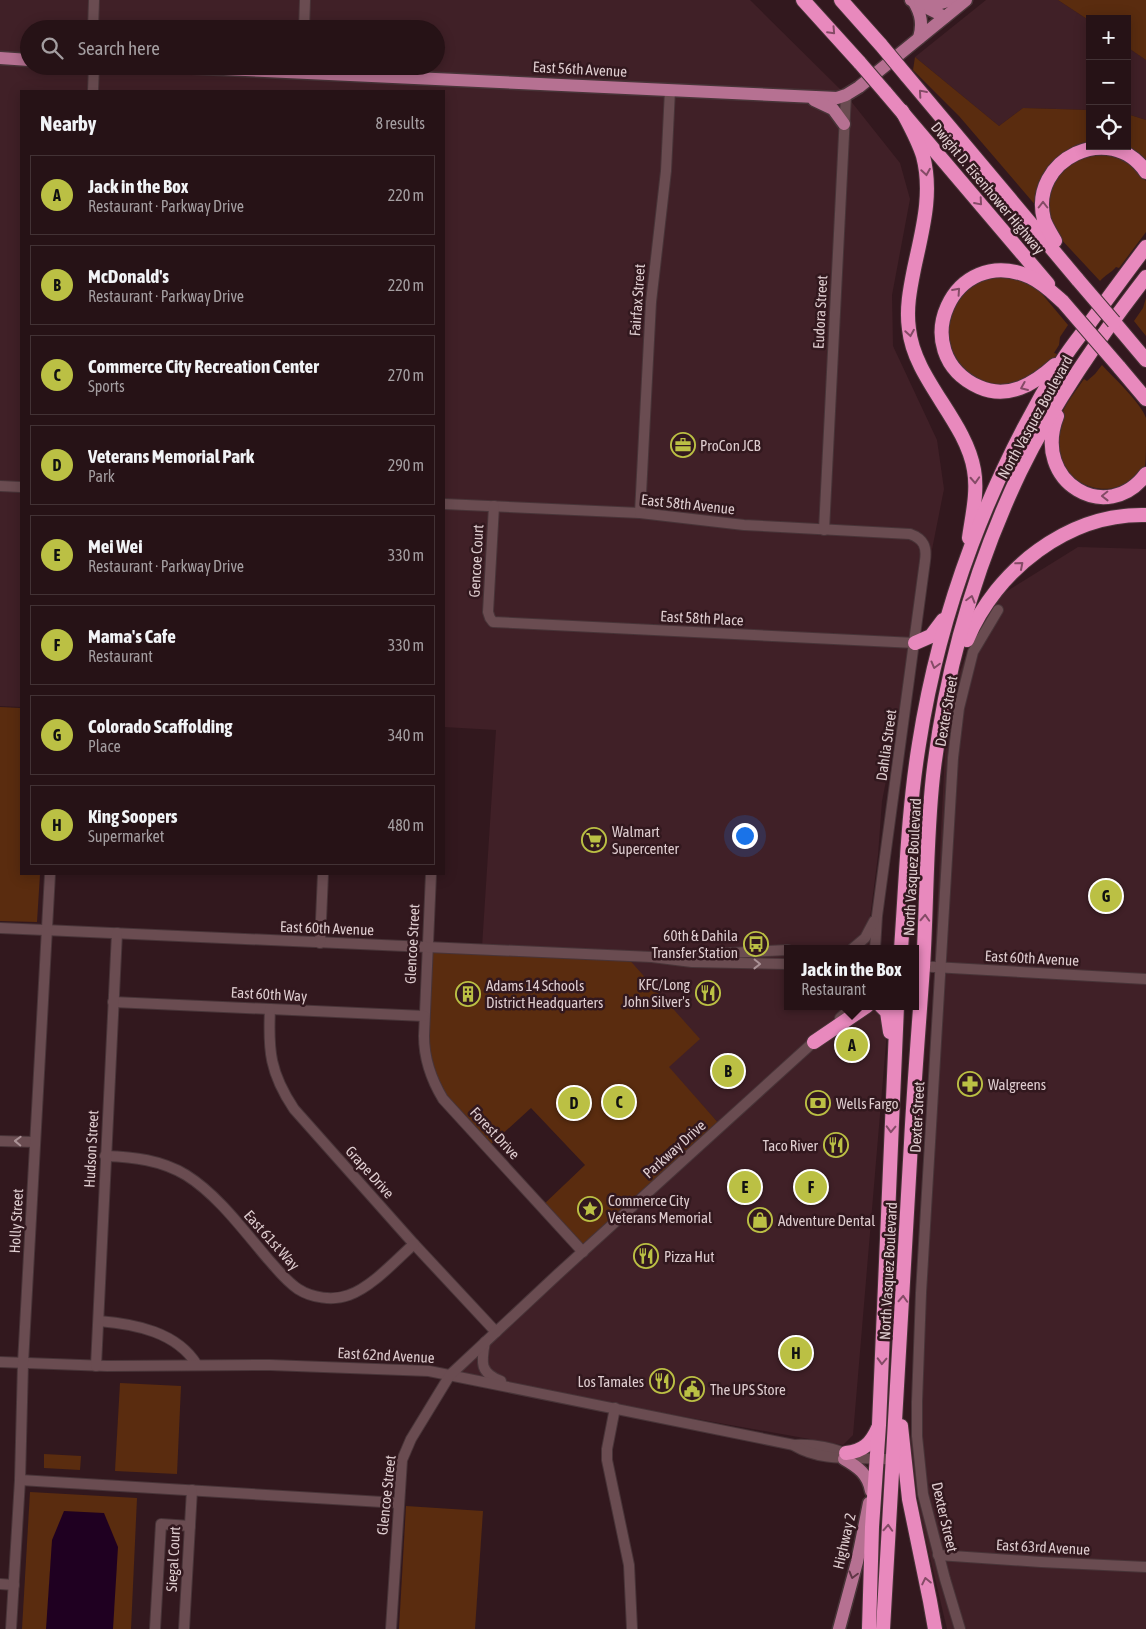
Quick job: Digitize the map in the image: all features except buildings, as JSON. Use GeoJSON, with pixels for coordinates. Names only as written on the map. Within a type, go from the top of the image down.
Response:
{"type":"FeatureCollection","features":[{"type":"Feature","properties":{"kind":"highway","name":"Dwight D. Eisenhower Highway"},"geometry":{"type":"LineString","coordinates":[[802,0],[902,111],[1145,399]]}},
{"type":"Feature","properties":{"kind":"highway","name":"Dwight D. Eisenhower Highway"},"geometry":{"type":"LineString","coordinates":[[841,0],[1006,192],[1114,322],[1141,344]]}},
{"type":"Feature","properties":{"kind":"highway"},"geometry":{"type":"LineString","coordinates":[[902,111],[916,138],[922,155],[928,190],[925,217],[910,290],[909,329],[916,357],[965,444],[974,469],[974,502],[965,564]]}},
{"type":"Feature","properties":{"kind":"highway"},"geometry":{"type":"LineString","coordinates":[[1078,280],[1045,221],[1044,195],[1053,171],[1072,154],[1086,149],[1104,148],[1127,154],[1137,161],[1146,172]]}},
{"type":"Feature","properties":{"kind":"highway"},"geometry":{"type":"LineString","coordinates":[[1124,276],[1146,235]]}},
{"type":"Feature","properties":{"kind":"highway","name":"North Vasquez Boulevard"},"geometry":{"type":"LineString","coordinates":[[901,945],[915,768],[933,672],[952,601],[991,497],[1020,437],[1064,358],[1146,247]]}},
{"type":"Feature","properties":{"kind":"highway"},"geometry":{"type":"LineString","coordinates":[[1063,302],[1043,285],[1028,277],[1013,272],[987,272],[976,276],[955,292],[944,313],[942,331],[946,354],[956,370],[970,382],[987,390],[1013,391],[1026,386],[1042,377],[1064,358]]}},
{"type":"Feature","properties":{"kind":"highway","name":"North Vasquez Boulevard"},"geometry":{"type":"LineString","coordinates":[[919,967],[930,805],[935,763],[958,646],[975,586],[990,543],[1030,451],[1096,343],[1146,277]]}},
{"type":"Feature","properties":{"kind":"highway"},"geometry":{"type":"LineString","coordinates":[[1130,297],[1146,283]]}},
{"type":"Feature","properties":{"kind":"highway"},"geometry":{"type":"LineString","coordinates":[[1141,344],[1146,360]]}},
{"type":"Feature","properties":{"kind":"highway"},"geometry":{"type":"LineString","coordinates":[[1070,384],[1054,424],[1051,445],[1054,461],[1062,477],[1077,490],[1099,496],[1112,496],[1135,486],[1146,474]]}},
{"type":"Feature","properties":{"kind":"highway"},"geometry":{"type":"LineString","coordinates":[[947,697],[963,648],[979,613],[994,592],[1018,566],[1051,542],[1080,528],[1122,517],[1146,515]]}},
{"type":"Feature","properties":{"kind":"highway"},"geometry":{"type":"LineString","coordinates":[[915,642],[925,639],[934,633],[943,621],[952,601]]}},
{"type":"Feature","properties":{"kind":"highway"},"geometry":{"type":"LineString","coordinates":[[814,1042],[861,1010]]}},
{"type":"Feature","properties":{"kind":"highway"},"geometry":{"type":"LineString","coordinates":[[884,1010],[894,1063]]}},
{"type":"Feature","properties":{"kind":"highway","name":"North Vasquez Boulevard"},"geometry":{"type":"LineString","coordinates":[[869,1629],[872,1526],[881,1459],[879,1425],[897,1010]]}},
{"type":"Feature","properties":{"kind":"highway","name":"North Vasquez Boulevard"},"geometry":{"type":"LineString","coordinates":[[882,1629],[893,1430],[900,1348],[917,1010]]}},
{"type":"Feature","properties":{"kind":"highway"},"geometry":{"type":"LineString","coordinates":[[900,1348],[900,1412],[904,1459],[909,1499],[935,1629]]}},
{"type":"Feature","properties":{"kind":"highway"},"geometry":{"type":"LineString","coordinates":[[848,1457],[872,1442],[879,1425]]}},
{"type":"Feature","properties":{"kind":"main road"},"geometry":{"type":"LineString","coordinates":[[914,2],[941,3],[951,0]]}},
{"type":"Feature","properties":{"kind":"main road","name":"East 56th Avenue"},"geometry":{"type":"LineString","coordinates":[[394,75],[830,98],[846,95],[859,87],[966,0]]}},
{"type":"Feature","properties":{"kind":"main road"},"geometry":{"type":"LineString","coordinates":[[914,2],[945,18]]}},
{"type":"Feature","properties":{"kind":"main road"},"geometry":{"type":"LineString","coordinates":[[914,2],[919,10],[922,22],[919,38]]}},
{"type":"Feature","properties":{"kind":"main road"},"geometry":{"type":"LineString","coordinates":[[0,58],[20,59]]}},
{"type":"Feature","properties":{"kind":"main road"},"geometry":{"type":"LineString","coordinates":[[800,96],[830,107],[838,114],[844,124]]}},
{"type":"Feature","properties":{"kind":"main road"},"geometry":{"type":"LineString","coordinates":[[848,1457],[870,1481],[872,1491]]}},
{"type":"Feature","properties":{"kind":"main road","name":"Highway 2"},"geometry":{"type":"LineString","coordinates":[[839,1629],[881,1459]]}},
{"type":"Feature","properties":{"kind":"street"},"geometry":{"type":"LineString","coordinates":[[93,20],[94,0]]}},
{"type":"Feature","properties":{"kind":"street"},"geometry":{"type":"LineString","coordinates":[[304,20],[305,0]]}},
{"type":"Feature","properties":{"kind":"street"},"geometry":{"type":"LineString","coordinates":[[93,90],[94,75]]}},
{"type":"Feature","properties":{"kind":"street","name":"Fairfax Street"},"geometry":{"type":"LineString","coordinates":[[640,513],[651,302],[666,171],[670,90]]}},
{"type":"Feature","properties":{"kind":"street","name":"Eudora Street"},"geometry":{"type":"LineString","coordinates":[[824,530],[846,95]]}},
{"type":"Feature","properties":{"kind":"street"},"geometry":{"type":"LineString","coordinates":[[0,486],[20,487]]}},
{"type":"Feature","properties":{"kind":"street","name":"East 58th Avenue"},"geometry":{"type":"LineString","coordinates":[[445,504],[640,513],[744,526],[910,534],[921,540],[925,545]]}},
{"type":"Feature","properties":{"kind":"street","name":"Gencoe Court"},"geometry":{"type":"LineString","coordinates":[[490,618],[488,612],[494,506]]}},
{"type":"Feature","properties":{"kind":"street","name":"Dahlia Street"},"geometry":{"type":"LineString","coordinates":[[875,945],[877,916],[926,556],[925,545]]}},
{"type":"Feature","properties":{"kind":"street","name":"Dexter Street"},"geometry":{"type":"LineString","coordinates":[[960,1629],[938,1555],[923,1494],[917,1436],[917,1402],[922,1283],[953,758],[959,708],[973,652],[998,610]]}},
{"type":"Feature","properties":{"kind":"street","name":"East 58th Place"},"geometry":{"type":"LineString","coordinates":[[490,618],[493,622],[499,624],[915,642]]}},
{"type":"Feature","properties":{"kind":"street","name":"Holly Street"},"geometry":{"type":"LineString","coordinates":[[11,1629],[20,1480],[23,1364],[50,875]]}},
{"type":"Feature","properties":{"kind":"street"},"geometry":{"type":"LineString","coordinates":[[320,943],[323,875]]}},
{"type":"Feature","properties":{"kind":"street","name":"Glencoe Street"},"geometry":{"type":"LineString","coordinates":[[424,1016],[431,875]]}},
{"type":"Feature","properties":{"kind":"street"},"geometry":{"type":"LineString","coordinates":[[857,945],[865,938],[877,916]]}},
{"type":"Feature","properties":{"kind":"street","name":"East 60th Avenue"},"geometry":{"type":"LineString","coordinates":[[0,928],[652,957],[692,962],[784,964]]}},
{"type":"Feature","properties":{"kind":"street","name":"Hudson Street"},"geometry":{"type":"LineString","coordinates":[[96,1366],[117,933]]}},
{"type":"Feature","properties":{"kind":"street","name":"East 60th Avenue"},"geometry":{"type":"LineString","coordinates":[[652,957],[692,953],[784,950]]}},
{"type":"Feature","properties":{"kind":"street","name":"East 60th Avenue"},"geometry":{"type":"LineString","coordinates":[[919,967],[1146,979]]}},
{"type":"Feature","properties":{"kind":"street","name":"East 60th Way"},"geometry":{"type":"LineString","coordinates":[[113,1002],[424,1016]]}},
{"type":"Feature","properties":{"kind":"street","name":"Grape Drive"},"geometry":{"type":"LineString","coordinates":[[270,1009],[269,1050],[274,1071],[285,1097],[414,1244],[496,1332]]}},
{"type":"Feature","properties":{"kind":"street","name":"Parkway Drive"},"geometry":{"type":"LineString","coordinates":[[450,1375],[849,1010]]}},
{"type":"Feature","properties":{"kind":"street","name":"Forest Drive"},"geometry":{"type":"LineString","coordinates":[[424,1016],[426,1057],[434,1082],[443,1098],[583,1252]]}},
{"type":"Feature","properties":{"kind":"street"},"geometry":{"type":"LineString","coordinates":[[0,1141],[35,1142]]}},
{"type":"Feature","properties":{"kind":"street","name":"East 61st Way"},"geometry":{"type":"LineString","coordinates":[[105,1156],[147,1160],[170,1167],[187,1176],[216,1200],[292,1285],[314,1296],[339,1298],[356,1292],[367,1285],[414,1244]]}},
{"type":"Feature","properties":{"kind":"street"},"geometry":{"type":"LineString","coordinates":[[99,1321],[138,1327],[168,1338],[187,1351],[197,1365]]}},
{"type":"Feature","properties":{"kind":"street"},"geometry":{"type":"LineString","coordinates":[[485,1342],[483,1366],[488,1374],[526,1390]]}},
{"type":"Feature","properties":{"kind":"street","name":"East 62nd Avenue"},"geometry":{"type":"LineString","coordinates":[[0,1362],[96,1366],[270,1365],[429,1370],[794,1445],[808,1444],[848,1457],[881,1459]]}},
{"type":"Feature","properties":{"kind":"street","name":"Glencoe Street"},"geometry":{"type":"LineString","coordinates":[[391,1629],[402,1460],[407,1447],[450,1375]]}},
{"type":"Feature","properties":{"kind":"street"},"geometry":{"type":"LineString","coordinates":[[615,1408],[606,1449],[629,1565],[632,1629]]}},
{"type":"Feature","properties":{"kind":"street"},"geometry":{"type":"LineString","coordinates":[[20,1480],[399,1502]]}},
{"type":"Feature","properties":{"kind":"street","name":"Siegal Court"},"geometry":{"type":"LineString","coordinates":[[184,1629],[192,1490]]}},
{"type":"Feature","properties":{"kind":"street"},"geometry":{"type":"LineString","coordinates":[[155,1629],[161,1524],[190,1526]]}},
{"type":"Feature","properties":{"kind":"street","name":"East 63rd Avenue"},"geometry":{"type":"LineString","coordinates":[[938,1555],[1146,1568]]}},
{"type":"Feature","properties":{"kind":"street"},"geometry":{"type":"LineString","coordinates":[[0,1584],[14,1585]]}},
{"type":"Feature","properties":{"kind":"shaded area"},"geometry":{"type":"Polygon","coordinates":[[[0,0],[750,0],[846,95],[900,163],[910,199],[892,295],[893,346],[937,440],[944,489],[882,801],[878,855],[869,926],[871,945],[784,945],[784,1010],[883,1010],[887,1031],[853,1435],[843,1445],[450,1375],[721,1126],[668,1067],[699,1039],[482,947],[496,730],[445,727],[445,90],[20,90],[20,707],[0,706],[0,0]]]}},
{"type":"Feature","properties":{"kind":"shaded area"},"geometry":{"type":"Polygon","coordinates":[[[986,0],[1058,0],[1086,18],[1086,110],[1023,108],[999,126],[915,57],[986,0]]]}},
{"type":"Feature","properties":{"kind":"shaded area"},"geometry":{"type":"Polygon","coordinates":[[[1058,0],[1146,0],[1146,60],[1131,50],[1131,15],[1086,15],[1086,18],[1058,0]]]}},
{"type":"Feature","properties":{"kind":"shaded area"},"geometry":{"type":"Polygon","coordinates":[[[1131,50],[1146,60],[1146,120],[1131,115],[1131,50]]]}},
{"type":"Feature","properties":{"kind":"shaded area"},"geometry":{"type":"Polygon","coordinates":[[[915,57],[999,126],[1023,108],[1086,110],[1086,145],[1075,148],[1037,207],[959,116],[913,70],[915,57]]]}},
{"type":"Feature","properties":{"kind":"shaded area"},"geometry":{"type":"Polygon","coordinates":[[[1131,115],[1146,120],[1146,162],[1127,150],[1131,150],[1131,115]]]}},
{"type":"Feature","properties":{"kind":"shaded area"},"geometry":{"type":"Polygon","coordinates":[[[1108,153],[1128,161],[1146,181],[1146,232],[1119,268],[1116,267],[1100,281],[1059,237],[1052,226],[1047,205],[1056,176],[1081,156],[1108,153]]]}},
{"type":"Feature","properties":{"kind":"shaded area"},"geometry":{"type":"Polygon","coordinates":[[[1000,276],[1020,279],[1037,288],[1068,325],[1060,337],[1059,345],[1054,353],[1057,354],[1052,363],[1038,377],[997,388],[966,375],[949,345],[949,317],[962,294],[983,279],[1000,276]]]}},
{"type":"Feature","properties":{"kind":"shaded area"},"geometry":{"type":"Polygon","coordinates":[[[1146,298],[1146,336],[1134,321],[1143,308],[1146,298]]]}},
{"type":"Feature","properties":{"kind":"shaded area"},"geometry":{"type":"Polygon","coordinates":[[[1102,365],[1133,398],[1143,412],[1146,418],[1146,444],[1145,467],[1142,471],[1122,485],[1102,489],[1082,483],[1066,469],[1059,451],[1058,429],[1067,403],[1084,379],[1087,381],[1102,365]]]}},
{"type":"Feature","properties":{"kind":"shaded area"},"geometry":{"type":"Polygon","coordinates":[[[1078,547],[1146,549],[1146,1629],[947,1629],[920,1514],[910,1448],[945,753],[958,677],[976,629],[1004,593],[1078,547]]]}},
{"type":"Feature","properties":{"kind":"shaded area"},"geometry":{"type":"Polygon","coordinates":[[[0,707],[20,708],[20,875],[40,875],[37,922],[0,921],[0,707]]]}},
{"type":"Feature","properties":{"kind":"shaded area"},"geometry":{"type":"Polygon","coordinates":[[[427,947],[626,956],[700,1039],[669,1067],[721,1126],[583,1252],[542,1206],[585,1165],[531,1108],[487,1148],[443,1099],[427,1064],[427,947]]]}},
{"type":"Feature","properties":{"kind":"shaded area"},"geometry":{"type":"Polygon","coordinates":[[[120,1383],[181,1386],[177,1474],[115,1471],[120,1383]]]}},
{"type":"Feature","properties":{"kind":"shaded area"},"geometry":{"type":"Polygon","coordinates":[[[44,1454],[81,1456],[80,1470],[44,1468],[44,1454]]]}},
{"type":"Feature","properties":{"kind":"shaded area"},"geometry":{"type":"Polygon","coordinates":[[[30,1492],[137,1498],[131,1629],[22,1629],[30,1492]]]}},
{"type":"Feature","properties":{"kind":"shaded area"},"geometry":{"type":"Polygon","coordinates":[[[406,1506],[483,1511],[475,1629],[399,1629],[406,1506]]]}},
{"type":"Feature","properties":{"kind":"shaded area"},"geometry":{"type":"Polygon","coordinates":[[[64,1511],[104,1513],[118,1547],[113,1629],[46,1629],[52,1540],[64,1511]]]}},
{"type":"Feature","properties":{"kind":"place","name":"ProCon JCB"},"geometry":{"type":"Point","coordinates":[683,445]}},
{"type":"Feature","properties":{"kind":"place","name":"Walmart Supercenter"},"geometry":{"type":"Point","coordinates":[594,840]}},
{"type":"Feature","properties":{"kind":"place","name":"Colorado Scaffolding"},"geometry":{"type":"Point","coordinates":[1106,896]}},
{"type":"Feature","properties":{"kind":"place","name":"60th & Dahila Transfer Station"},"geometry":{"type":"Point","coordinates":[756,944]}},
{"type":"Feature","properties":{"kind":"place","name":"KFC/Long John Silver's"},"geometry":{"type":"Point","coordinates":[708,993]}},
{"type":"Feature","properties":{"kind":"place","name":"Adams 14 Schools District Headquarters"},"geometry":{"type":"Point","coordinates":[468,994]}},
{"type":"Feature","properties":{"kind":"place","name":"Jack in the Box"},"geometry":{"type":"Point","coordinates":[852,1045]}},
{"type":"Feature","properties":{"kind":"place","name":"McDonald's"},"geometry":{"type":"Point","coordinates":[728,1071]}},
{"type":"Feature","properties":{"kind":"place","name":"Walgreens"},"geometry":{"type":"Point","coordinates":[970,1084]}},
{"type":"Feature","properties":{"kind":"place","name":"Commerce City Recreation Center"},"geometry":{"type":"Point","coordinates":[619,1102]}},
{"type":"Feature","properties":{"kind":"place","name":"Veterans Memorial Park"},"geometry":{"type":"Point","coordinates":[574,1103]}},
{"type":"Feature","properties":{"kind":"place","name":"Wells Fargo"},"geometry":{"type":"Point","coordinates":[818,1103]}},
{"type":"Feature","properties":{"kind":"place","name":"Taco River"},"geometry":{"type":"Point","coordinates":[836,1145]}},
{"type":"Feature","properties":{"kind":"place","name":"Mei Wei"},"geometry":{"type":"Point","coordinates":[745,1187]}},
{"type":"Feature","properties":{"kind":"place","name":"Mama's Cafe"},"geometry":{"type":"Point","coordinates":[811,1187]}},
{"type":"Feature","properties":{"kind":"place","name":"Commerce City Veterans Memorial"},"geometry":{"type":"Point","coordinates":[590,1209]}},
{"type":"Feature","properties":{"kind":"place","name":"Adventure Dental"},"geometry":{"type":"Point","coordinates":[760,1220]}},
{"type":"Feature","properties":{"kind":"place","name":"Pizza Hut"},"geometry":{"type":"Point","coordinates":[646,1256]}},
{"type":"Feature","properties":{"kind":"place","name":"King Soopers"},"geometry":{"type":"Point","coordinates":[796,1353]}},
{"type":"Feature","properties":{"kind":"place","name":"Los Tamales"},"geometry":{"type":"Point","coordinates":[662,1381]}},
{"type":"Feature","properties":{"kind":"place","name":"The UPS Store"},"geometry":{"type":"Point","coordinates":[692,1389]}}]}
